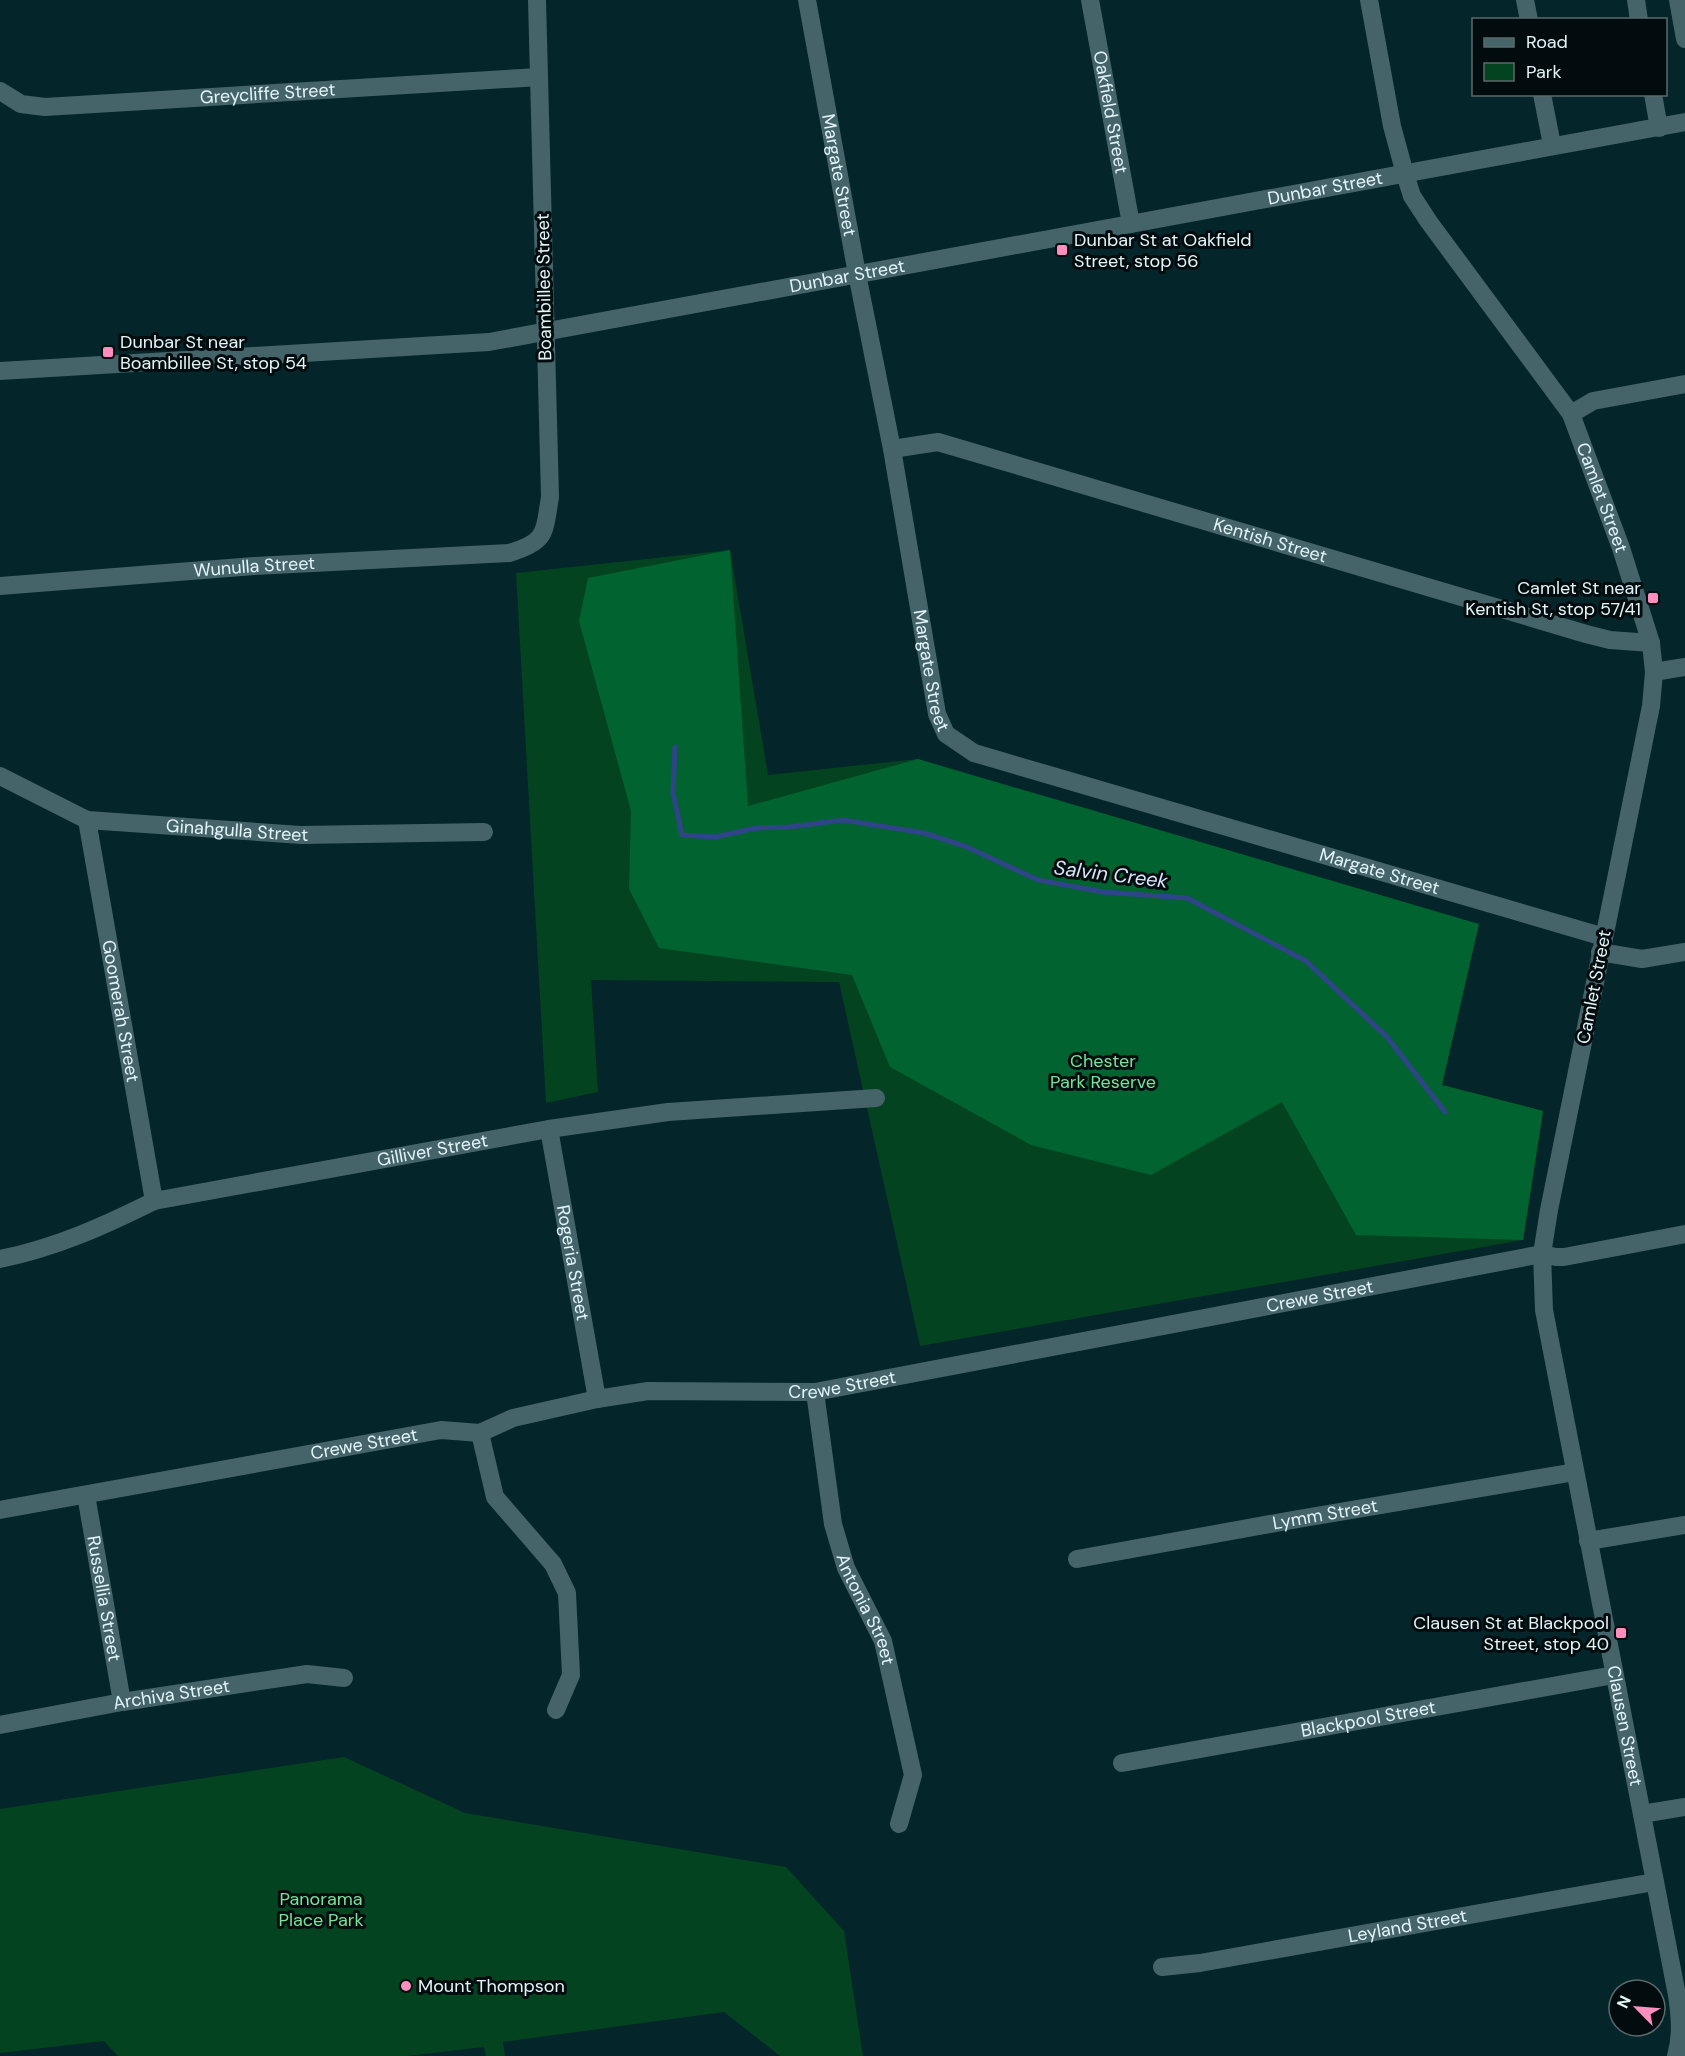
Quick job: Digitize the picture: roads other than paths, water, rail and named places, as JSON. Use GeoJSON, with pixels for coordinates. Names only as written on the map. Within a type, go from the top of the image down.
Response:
{"type":"FeatureCollection","features":[{"type":"Feature","properties":{"kind":"street","name":"Boambillee Street"},"geometry":{"type":"LineString","coordinates":[[509,553],[530,547],[545,531],[550,497],[537,0]]}},
{"type":"Feature","properties":{"kind":"street","name":"Margate Street"},"geometry":{"type":"LineString","coordinates":[[807,0],[857,274],[892,449],[937,714],[946,734],[974,753],[1642,959],[1685,952]]}},
{"type":"Feature","properties":{"kind":"street","name":"Oakfield Street"},"geometry":{"type":"LineString","coordinates":[[1090,0],[1131,224]]}},
{"type":"Feature","properties":{"kind":"street","name":"Camlet Street"},"geometry":{"type":"LineString","coordinates":[[1369,0],[1392,126],[1412,196],[1571,414],[1621,548],[1651,643],[1654,672],[1651,706],[1542,1254]]}},
{"type":"Feature","properties":{"kind":"street"},"geometry":{"type":"LineString","coordinates":[[1525,0],[1529,18]]}},
{"type":"Feature","properties":{"kind":"street"},"geometry":{"type":"LineString","coordinates":[[1635,0],[1639,18]]}},
{"type":"Feature","properties":{"kind":"street"},"geometry":{"type":"LineString","coordinates":[[1678,0],[1685,39]]}},
{"type":"Feature","properties":{"kind":"street","name":"Greycliffe Street"},"geometry":{"type":"LineString","coordinates":[[0,91],[21,104],[45,107],[539,76]]}},
{"type":"Feature","properties":{"kind":"street"},"geometry":{"type":"LineString","coordinates":[[1542,96],[1552,145]]}},
{"type":"Feature","properties":{"kind":"street"},"geometry":{"type":"LineString","coordinates":[[1653,96],[1659,128]]}},
{"type":"Feature","properties":{"kind":"street","name":"Dunbar Street"},"geometry":{"type":"LineString","coordinates":[[0,371],[489,342],[1685,122]]}},
{"type":"Feature","properties":{"kind":"street"},"geometry":{"type":"LineString","coordinates":[[1571,414],[1593,401],[1685,384]]}},
{"type":"Feature","properties":{"kind":"street","name":"Kentish Street"},"geometry":{"type":"LineString","coordinates":[[892,449],[938,442],[1586,634],[1610,640],[1651,643]]}},
{"type":"Feature","properties":{"kind":"street","name":"Wunulla Street"},"geometry":{"type":"LineString","coordinates":[[0,586],[254,566],[509,553]]}},
{"type":"Feature","properties":{"kind":"street"},"geometry":{"type":"LineString","coordinates":[[1654,672],[1685,667]]}},
{"type":"Feature","properties":{"kind":"street","name":"Ginahgulla Street"},"geometry":{"type":"LineString","coordinates":[[0,776],[87,820],[301,835],[484,832]]}},
{"type":"Feature","properties":{"kind":"street","name":"Goomerah Street"},"geometry":{"type":"LineString","coordinates":[[87,820],[154,1201]]}},
{"type":"Feature","properties":{"kind":"street","name":"Gilliver Street"},"geometry":{"type":"LineString","coordinates":[[0,1258],[34,1252],[106,1225],[154,1201],[549,1129],[668,1112],[876,1098]]}},
{"type":"Feature","properties":{"kind":"street","name":"Rogeria Street"},"geometry":{"type":"LineString","coordinates":[[549,1129],[597,1399]]}},
{"type":"Feature","properties":{"kind":"street","name":"Crewe Street"},"geometry":{"type":"LineString","coordinates":[[0,1510],[441,1431],[480,1433],[513,1418],[597,1399],[648,1391],[815,1392],[1542,1254],[1564,1257],[1685,1234]]}},
{"type":"Feature","properties":{"kind":"street","name":"Clausen Street"},"geometry":{"type":"LineString","coordinates":[[1542,1254],[1544,1310],[1681,2022],[1676,2056]]}},
{"type":"Feature","properties":{"kind":"street","name":"Antonia Street"},"geometry":{"type":"LineString","coordinates":[[815,1392],[833,1524],[846,1568],[883,1641],[913,1774],[899,1824]]}},
{"type":"Feature","properties":{"kind":"street"},"geometry":{"type":"LineString","coordinates":[[480,1433],[495,1497],[553,1564],[567,1593],[571,1675],[556,1710]]}},
{"type":"Feature","properties":{"kind":"street","name":"Lymm Street"},"geometry":{"type":"LineString","coordinates":[[1077,1559],[1575,1472]]}},
{"type":"Feature","properties":{"kind":"street","name":"Russellia Street"},"geometry":{"type":"LineString","coordinates":[[86,1495],[122,1702]]}},
{"type":"Feature","properties":{"kind":"street"},"geometry":{"type":"LineString","coordinates":[[1588,1541],[1685,1526]]}},
{"type":"Feature","properties":{"kind":"street","name":"Archiva Street"},"geometry":{"type":"LineString","coordinates":[[0,1725],[122,1702],[307,1674],[344,1678]]}},
{"type":"Feature","properties":{"kind":"street","name":"Blackpool Street"},"geometry":{"type":"LineString","coordinates":[[1122,1763],[1614,1676]]}},
{"type":"Feature","properties":{"kind":"street"},"geometry":{"type":"LineString","coordinates":[[1642,1815],[1685,1807]]}},
{"type":"Feature","properties":{"kind":"street","name":"Leyland Street"},"geometry":{"type":"LineString","coordinates":[[1162,1966],[1200,1963],[1654,1882]]}},
{"type":"Feature","properties":{"kind":"waterway","name":"Salvin Creek"},"geometry":{"type":"LineString","coordinates":[[675,747],[673,793],[682,835],[715,837],[756,828],[789,827],[843,820],[924,833],[967,847],[1038,880],[1103,892],[1187,898],[1306,961],[1387,1037],[1445,1112]]}},
{"type":"Feature","properties":{"kind":"place","name":"Dunbar St at Oakfield Street, stop 56"},"geometry":{"type":"Point","coordinates":[1062,250]}},
{"type":"Feature","properties":{"kind":"place","name":"Dunbar St near Boambillee St, stop 54"},"geometry":{"type":"Point","coordinates":[108,352]}},
{"type":"Feature","properties":{"kind":"place","name":"Camlet St near Kentish St, stop 57/41"},"geometry":{"type":"Point","coordinates":[1653,598]}},
{"type":"Feature","properties":{"kind":"place","name":"Clausen St at Blackpool Street, stop 40"},"geometry":{"type":"Point","coordinates":[1621,1633]}},
{"type":"Feature","properties":{"kind":"place","name":"Mount Thompson"},"geometry":{"type":"Point","coordinates":[406,1986]}},
{"type":"Feature","properties":{"kind":"park label","name":"Chester Park Reserve"},"geometry":{"type":"Point","coordinates":[1103,1071]}},
{"type":"Feature","properties":{"kind":"park label","name":"Panorama Place Park"},"geometry":{"type":"Point","coordinates":[321,1909]}}]}
